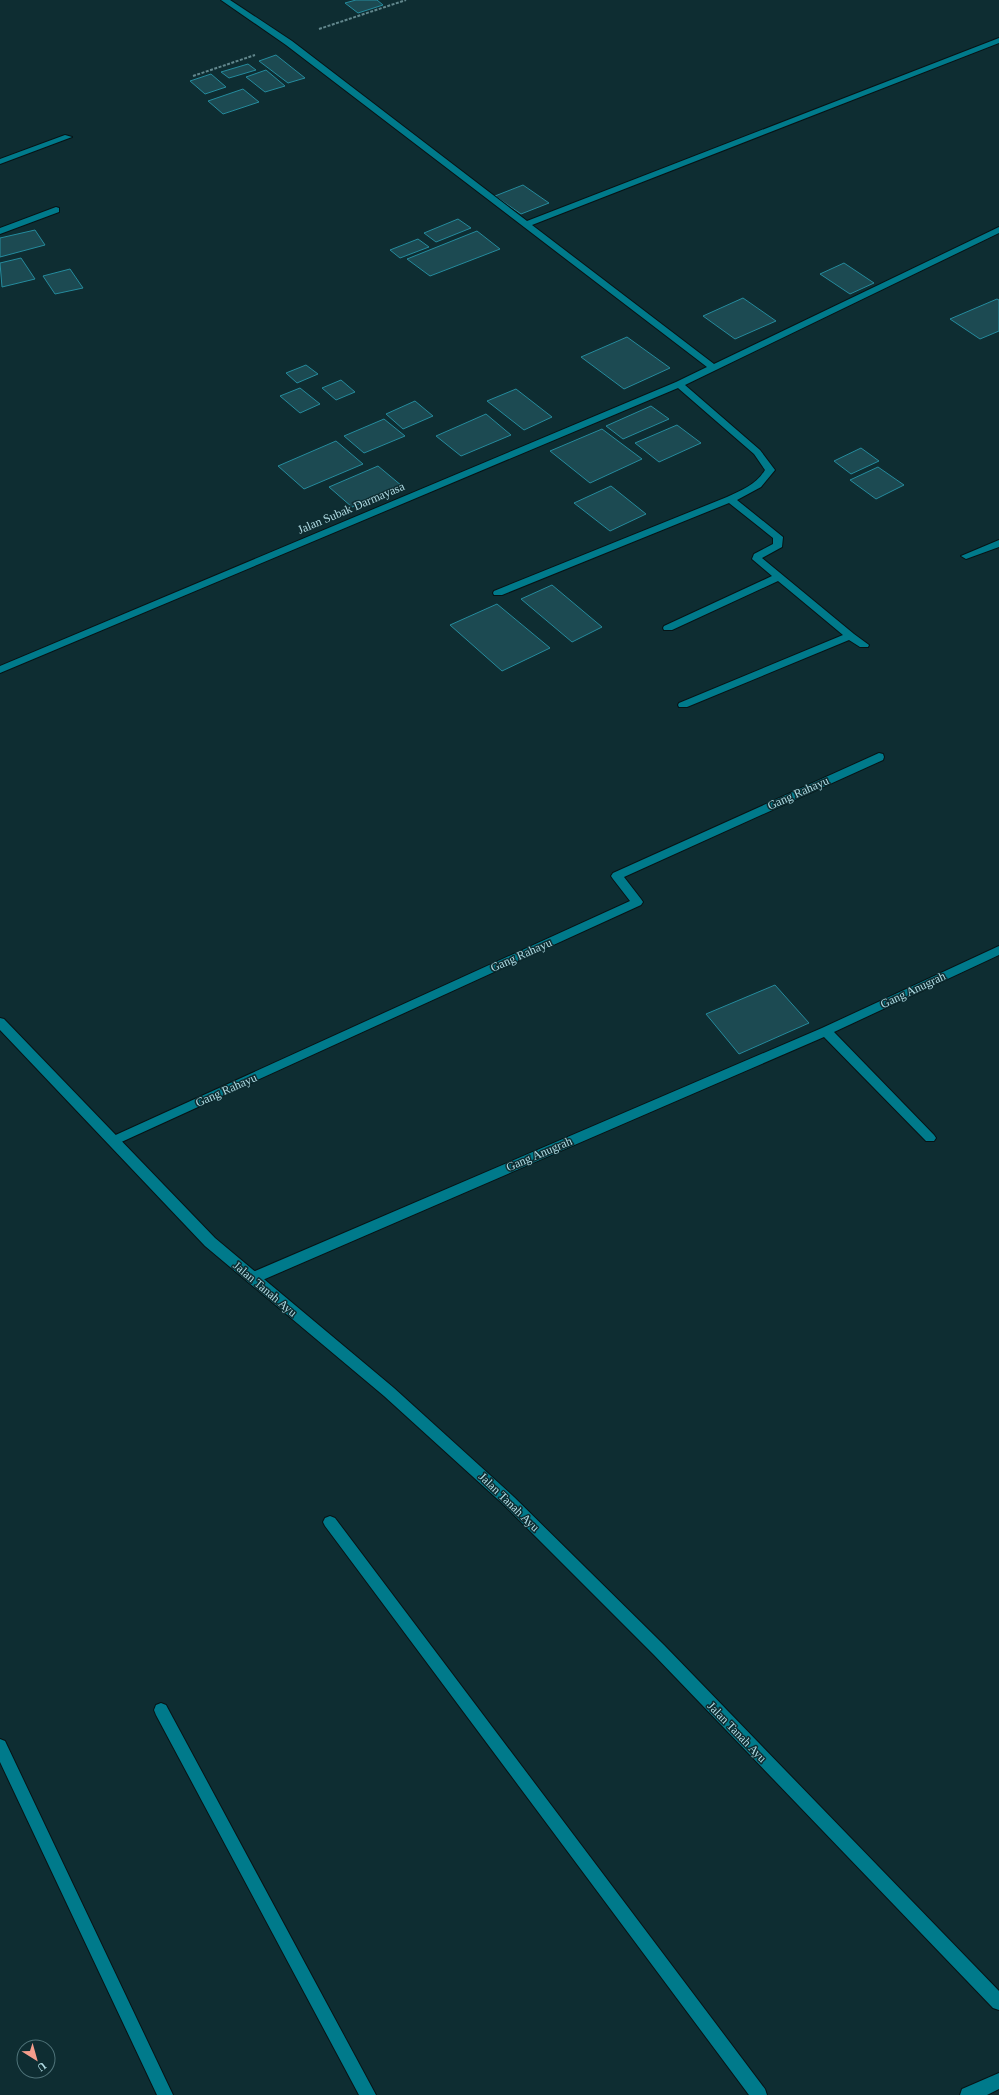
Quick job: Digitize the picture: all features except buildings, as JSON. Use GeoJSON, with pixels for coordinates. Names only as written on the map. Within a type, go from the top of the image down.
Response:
{"type":"FeatureCollection","features":[{"type":"Feature","properties":{"kind":"street"},"geometry":{"type":"LineString","coordinates":[[226,0],[289,43],[712,367]]}},
{"type":"Feature","properties":{"kind":"street"},"geometry":{"type":"LineString","coordinates":[[525,225],[999,40]]}},
{"type":"Feature","properties":{"kind":"street"},"geometry":{"type":"LineString","coordinates":[[0,162],[68,137]]}},
{"type":"Feature","properties":{"kind":"street"},"geometry":{"type":"LineString","coordinates":[[0,231],[56,210]]}},
{"type":"Feature","properties":{"kind":"street","name":"Jalan Subak Darmayasa"},"geometry":{"type":"LineString","coordinates":[[0,670],[679,384],[999,230]]}},
{"type":"Feature","properties":{"kind":"street"},"geometry":{"type":"LineString","coordinates":[[498,593],[730,499],[751,490],[764,482],[770,470],[757,452],[679,384]]}},
{"type":"Feature","properties":{"kind":"street"},"geometry":{"type":"LineString","coordinates":[[730,499],[778,537],[778,545],[758,556],[757,559],[850,636],[864,645]]}},
{"type":"Feature","properties":{"kind":"street"},"geometry":{"type":"LineString","coordinates":[[966,556],[999,543]]}},
{"type":"Feature","properties":{"kind":"street"},"geometry":{"type":"LineString","coordinates":[[668,628],[779,577]]}},
{"type":"Feature","properties":{"kind":"street"},"geometry":{"type":"LineString","coordinates":[[683,705],[850,636]]}},
{"type":"Feature","properties":{"kind":"street","name":"Gang Rahayu"},"geometry":{"type":"LineString","coordinates":[[113,1141],[637,902],[618,876],[879,757]]}},
{"type":"Feature","properties":{"kind":"street","name":"Gang Anugrah"},"geometry":{"type":"LineString","coordinates":[[253,1278],[826,1030],[999,950]]}},
{"type":"Feature","properties":{"kind":"street","name":"Jalan Tanah Ayu"},"geometry":{"type":"LineString","coordinates":[[0,1022],[210,1242],[389,1392],[509,1501],[658,1650],[999,2002]]}},
{"type":"Feature","properties":{"kind":"street"},"geometry":{"type":"LineString","coordinates":[[826,1030],[930,1138]]}},
{"type":"Feature","properties":{"kind":"street"},"geometry":{"type":"LineString","coordinates":[[330,1522],[759,2095]]}},
{"type":"Feature","properties":{"kind":"street"},"geometry":{"type":"LineString","coordinates":[[161,1710],[368,2095]]}},
{"type":"Feature","properties":{"kind":"street"},"geometry":{"type":"LineString","coordinates":[[0,1746],[164,2095]]}},
{"type":"Feature","properties":{"kind":"street"},"geometry":{"type":"LineString","coordinates":[[968,2095],[999,2081]]}}]}
